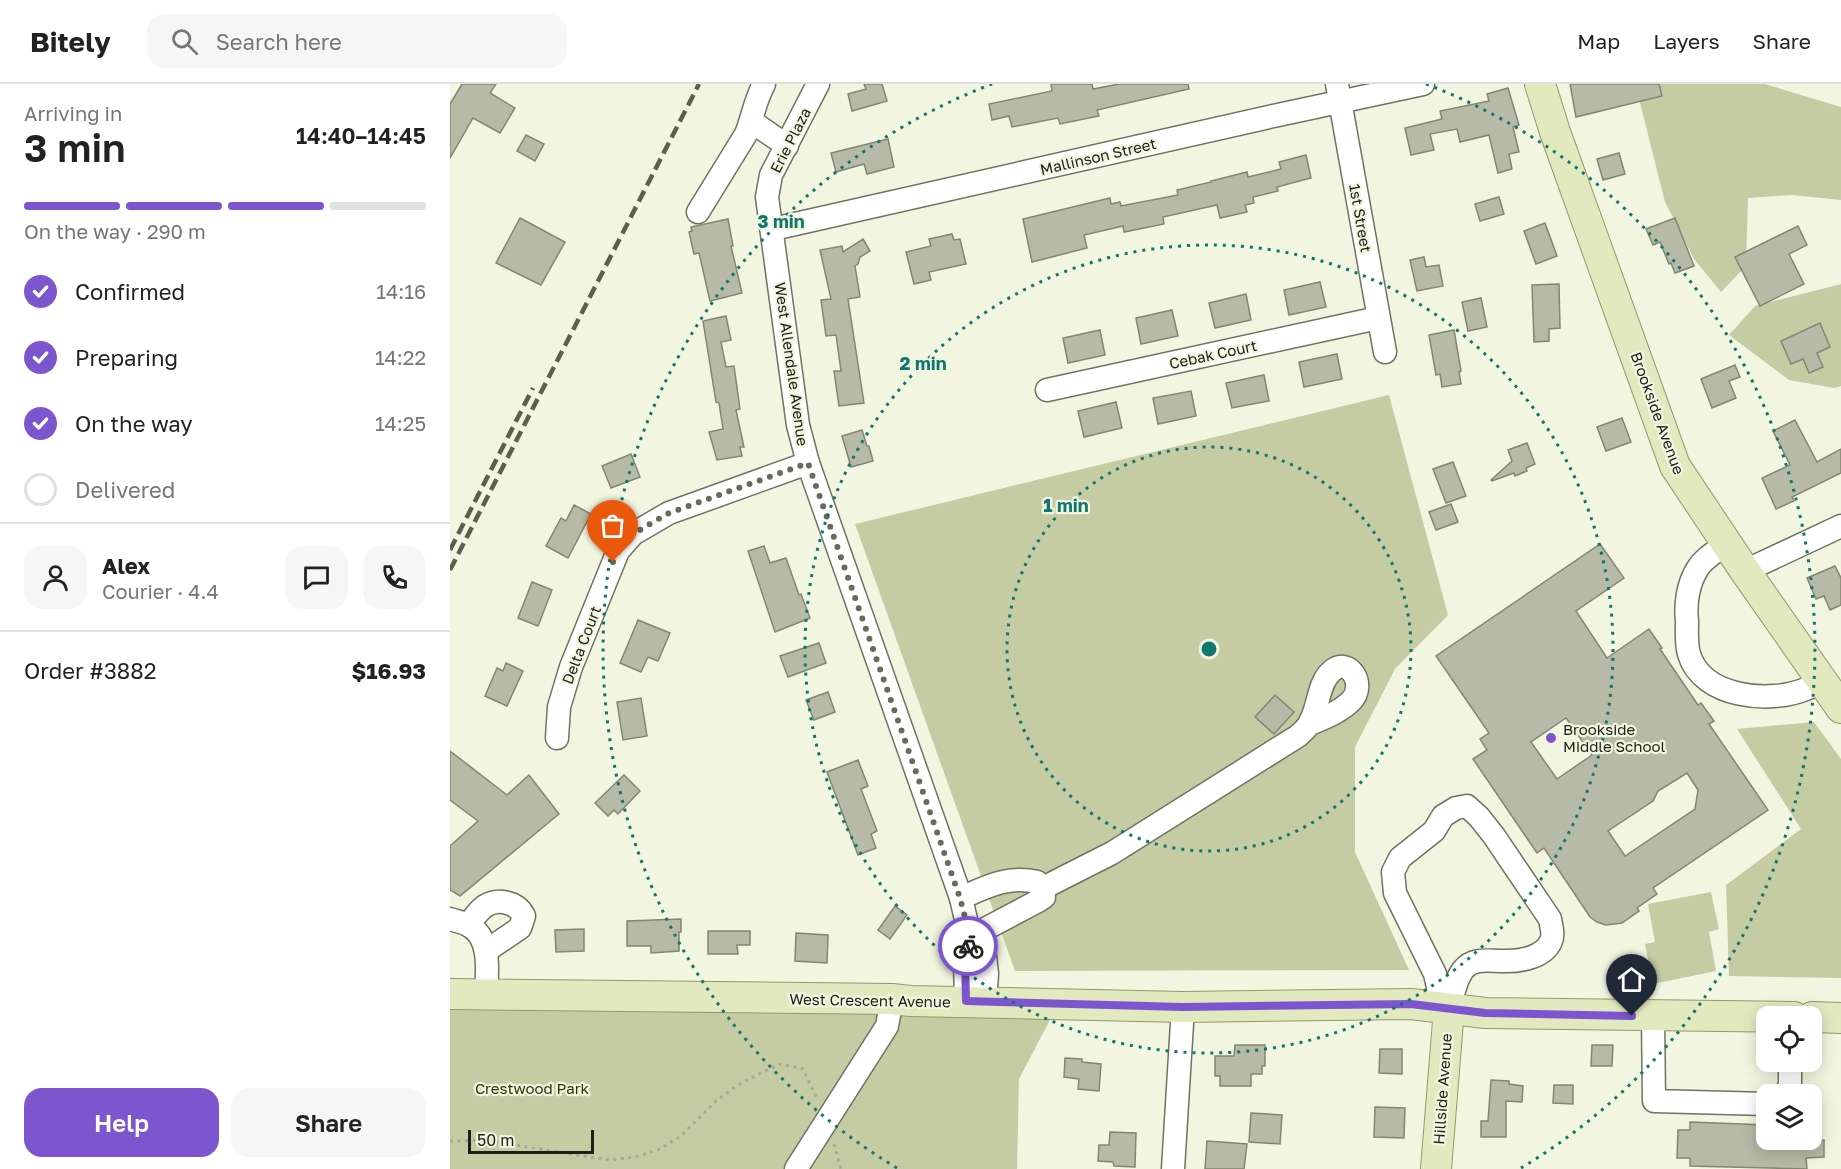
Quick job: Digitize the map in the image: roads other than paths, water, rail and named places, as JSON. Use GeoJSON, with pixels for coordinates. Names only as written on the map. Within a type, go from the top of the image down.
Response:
{"type":"FeatureCollection","features":[{"type":"Feature","properties":{"kind":"main road","name":"Brookside Avenue"},"geometry":{"type":"LineString","coordinates":[[1540,84],[1675,466],[1682,480],[1841,708]]}},
{"type":"Feature","properties":{"kind":"main road","name":"West Crescent Avenue"},"geometry":{"type":"LineString","coordinates":[[450,994],[892,999],[1183,1007],[1411,1004],[1485,1013],[1756,1017]]}},
{"type":"Feature","properties":{"kind":"main road","name":"Hillside Avenue"},"geometry":{"type":"LineString","coordinates":[[1436,1169],[1449,1009]]}},
{"type":"Feature","properties":{"kind":"main road"},"geometry":{"type":"LineString","coordinates":[[1822,1017],[1841,1018]]}},
{"type":"Feature","properties":{"kind":"street"},"geometry":{"type":"LineString","coordinates":[[698,212],[751,121],[757,96],[764,84]]}},
{"type":"Feature","properties":{"kind":"street","name":"Erie Plaza"},"geometry":{"type":"LineString","coordinates":[[767,197],[771,175],[818,84]]}},
{"type":"Feature","properties":{"kind":"street","name":"Mallinson Street"},"geometry":{"type":"LineString","coordinates":[[772,229],[1338,93],[1423,84]]}},
{"type":"Feature","properties":{"kind":"street","name":"1st Street"},"geometry":{"type":"LineString","coordinates":[[1338,93],[1385,352]]}},
{"type":"Feature","properties":{"kind":"street"},"geometry":{"type":"LineString","coordinates":[[751,121],[787,146]]}},
{"type":"Feature","properties":{"kind":"street","name":"West Allendale Avenue"},"geometry":{"type":"LineString","coordinates":[[767,197],[798,425],[808,463],[960,898],[970,937],[985,957],[987,974],[975,1001]]}},
{"type":"Feature","properties":{"kind":"street","name":"Cebak Court"},"geometry":{"type":"LineString","coordinates":[[1047,390],[1378,318]]}},
{"type":"Feature","properties":{"kind":"street","name":"Delta Court"},"geometry":{"type":"LineString","coordinates":[[557,738],[559,707],[571,667],[618,551],[633,534],[669,513],[808,463]]}},
{"type":"Feature","properties":{"kind":"street"},"geometry":{"type":"LineString","coordinates":[[1745,571],[1841,526]]}},
{"type":"Feature","properties":{"kind":"street"},"geometry":{"type":"LineString","coordinates":[[1726,544],[1699,566],[1688,594],[1686,616],[1689,655],[1700,671],[1713,684],[1732,692],[1768,697],[1787,695],[1807,689],[1822,680]]}},
{"type":"Feature","properties":{"kind":"street"},"geometry":{"type":"LineString","coordinates":[[1043,888],[1112,853],[1298,736],[1310,724]]}},
{"type":"Feature","properties":{"kind":"street"},"geometry":{"type":"LineString","coordinates":[[1467,806],[1494,836],[1550,919],[1552,930],[1551,941],[1542,951],[1527,959],[1507,962],[1485,960],[1473,962],[1463,969],[1449,1009],[1438,990],[1431,966],[1395,893],[1393,872],[1400,858],[1434,831],[1443,816],[1456,808],[1467,806]]}},
{"type":"Feature","properties":{"kind":"street"},"geometry":{"type":"LineString","coordinates":[[960,898],[990,885],[1008,881],[1029,880],[1037,882],[1043,888],[1044,897],[970,937]]}},
{"type":"Feature","properties":{"kind":"street"},"geometry":{"type":"LineString","coordinates":[[486,951],[520,928],[524,916],[521,911],[509,904],[495,902],[459,922],[482,939],[486,951],[486,994]]}},
{"type":"Feature","properties":{"kind":"street"},"geometry":{"type":"LineString","coordinates":[[796,1169],[887,1026],[892,999]]}},
{"type":"Feature","properties":{"kind":"street"},"geometry":{"type":"LineString","coordinates":[[1173,1169],[1183,1007]]}},
{"type":"Feature","properties":{"kind":"street"},"geometry":{"type":"LineString","coordinates":[[1653,1016],[1654,1101],[1756,1104]]}},
{"type":"Feature","properties":{"kind":"railway"},"geometry":{"type":"LineString","coordinates":[[450,570],[699,84]]}},
{"type":"Feature","properties":{"kind":"railway"},"geometry":{"type":"LineString","coordinates":[[450,550],[533,388]]}},
{"type":"Feature","properties":{"kind":"place","name":"Brookside Middle School"},"geometry":{"type":"Point","coordinates":[1551,738]}},
{"type":"Feature","properties":{"kind":"park label","name":"Crestwood Park"},"geometry":{"type":"Point","coordinates":[532,1088]}}]}
